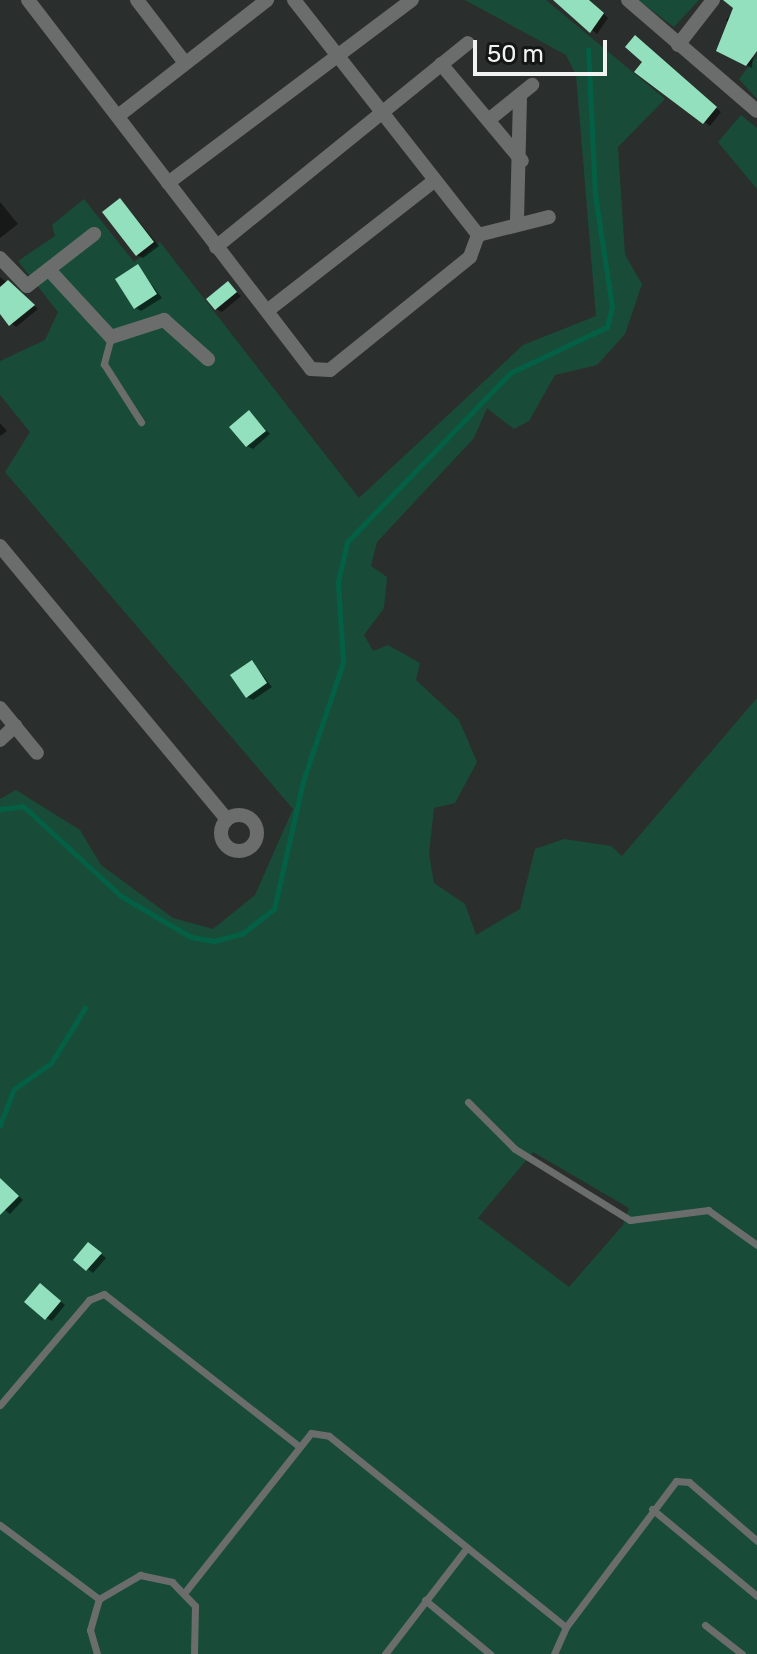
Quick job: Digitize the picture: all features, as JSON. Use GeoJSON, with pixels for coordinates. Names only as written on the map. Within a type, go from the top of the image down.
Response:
{"type":"FeatureCollection","features":[{"type":"Feature","properties":{"kind":"street"},"geometry":{"type":"LineString","coordinates":[[28,0],[311,369],[330,370],[470,257],[478,235],[517,220],[549,217]]}},
{"type":"Feature","properties":{"kind":"street"},"geometry":{"type":"LineString","coordinates":[[137,0],[185,63]]}},
{"type":"Feature","properties":{"kind":"street"},"geometry":{"type":"LineString","coordinates":[[118,116],[185,63],[245,6],[267,0]]}},
{"type":"Feature","properties":{"kind":"street"},"geometry":{"type":"LineString","coordinates":[[294,0],[478,235]]}},
{"type":"Feature","properties":{"kind":"street"},"geometry":{"type":"LineString","coordinates":[[168,183],[412,0]]}},
{"type":"Feature","properties":{"kind":"street"},"geometry":{"type":"LineString","coordinates":[[628,0],[757,111]]}},
{"type":"Feature","properties":{"kind":"street"},"geometry":{"type":"LineString","coordinates":[[678,45],[713,0]]}},
{"type":"Feature","properties":{"kind":"street"},"geometry":{"type":"LineString","coordinates":[[216,247],[383,117],[468,43]]}},
{"type":"Feature","properties":{"kind":"street"},"geometry":{"type":"LineString","coordinates":[[441,64],[491,118],[522,161]]}},
{"type":"Feature","properties":{"kind":"street"},"geometry":{"type":"LineString","coordinates":[[491,118],[532,85]]}},
{"type":"Feature","properties":{"kind":"street"},"geometry":{"type":"LineString","coordinates":[[517,220],[522,161],[520,97]]}},
{"type":"Feature","properties":{"kind":"street"},"geometry":{"type":"LineString","coordinates":[[267,311],[434,181]]}},
{"type":"Feature","properties":{"kind":"street"},"geometry":{"type":"LineString","coordinates":[[0,258],[27,286],[51,272],[94,234]]}},
{"type":"Feature","properties":{"kind":"street"},"geometry":{"type":"LineString","coordinates":[[51,272],[111,337],[164,320],[208,359]]}},
{"type":"Feature","properties":{"kind":"street"},"geometry":{"type":"LineString","coordinates":[[0,546],[227,819]]}},
{"type":"Feature","properties":{"kind":"street"},"geometry":{"type":"LineString","coordinates":[[0,708],[37,753]]}},
{"type":"Feature","properties":{"kind":"street"},"geometry":{"type":"LineString","coordinates":[[0,740],[15,726]]}},
{"type":"Feature","properties":{"kind":"lane"},"geometry":{"type":"LineString","coordinates":[[111,337],[104,364],[141,422]]}},
{"type":"Feature","properties":{"kind":"lane"},"geometry":{"type":"LineString","coordinates":[[468,1102],[515,1149],[630,1220],[647,1223],[708,1210],[757,1245]]}},
{"type":"Feature","properties":{"kind":"lane"},"geometry":{"type":"LineString","coordinates":[[0,1405],[89,1300],[104,1294],[297,1445]]}},
{"type":"Feature","properties":{"kind":"lane"},"geometry":{"type":"LineString","coordinates":[[185,1592],[297,1445],[311,1433],[329,1436],[566,1627]]}},
{"type":"Feature","properties":{"kind":"lane"},"geometry":{"type":"LineString","coordinates":[[554,1654],[566,1627],[652,1509],[683,1480],[757,1541]]}},
{"type":"Feature","properties":{"kind":"lane"},"geometry":{"type":"LineString","coordinates":[[652,1509],[757,1596]]}},
{"type":"Feature","properties":{"kind":"lane"},"geometry":{"type":"LineString","coordinates":[[0,1525],[99,1599]]}},
{"type":"Feature","properties":{"kind":"lane"},"geometry":{"type":"LineString","coordinates":[[385,1654],[466,1549]]}},
{"type":"Feature","properties":{"kind":"lane"},"geometry":{"type":"LineString","coordinates":[[97,1654],[90,1630],[99,1599],[140,1575],[185,1592],[199,1622],[194,1654]]}},
{"type":"Feature","properties":{"kind":"lane"},"geometry":{"type":"LineString","coordinates":[[425,1600],[490,1654]]}},
{"type":"Feature","properties":{"kind":"lane"},"geometry":{"type":"LineString","coordinates":[[705,1625],[742,1654]]}},
{"type":"Feature","properties":{"kind":"green space"},"geometry":{"type":"Polygon","coordinates":[[[465,0],[546,0],[665,99],[618,147],[625,255],[642,284],[625,334],[597,365],[555,375],[529,421],[514,429],[487,408],[474,438],[377,542],[371,566],[387,577],[384,608],[364,635],[373,651],[388,645],[420,663],[416,680],[459,720],[477,762],[455,803],[434,808],[429,854],[434,883],[465,904],[476,935],[520,909],[535,849],[564,839],[611,846],[622,856],[757,698],[757,1654],[0,1654],[0,799],[16,790],[80,830],[101,865],[173,918],[213,929],[255,895],[293,809],[5,472],[30,432],[0,395],[0,361],[45,340],[58,312],[18,261],[55,236],[52,225],[84,199],[134,262],[160,242],[359,498],[523,345],[596,316],[576,75],[566,55],[465,0]],[[533,1152],[478,1218],[569,1287],[623,1225],[629,1208],[533,1152]]]}},
{"type":"Feature","properties":{"kind":"green space"},"geometry":{"type":"Polygon","coordinates":[[[638,0],[699,0],[674,27],[638,0]]]}},
{"type":"Feature","properties":{"kind":"green space"},"geometry":{"type":"Polygon","coordinates":[[[757,56],[757,99],[739,79],[757,56]]]}},
{"type":"Feature","properties":{"kind":"green space"},"geometry":{"type":"Polygon","coordinates":[[[741,115],[757,128],[757,189],[718,142],[741,115]]]}},
{"type":"Feature","properties":{"kind":"building"},"geometry":{"type":"Polygon","coordinates":[[[553,0],[589,0],[604,13],[590,33],[553,0]]]}},
{"type":"Feature","properties":{"kind":"building"},"geometry":{"type":"Polygon","coordinates":[[[723,0],[757,0],[757,51],[746,66],[716,51],[733,8],[723,0]]]}},
{"type":"Feature","properties":{"kind":"building"},"geometry":{"type":"Polygon","coordinates":[[[635,35],[717,107],[703,124],[634,72],[642,62],[625,47],[635,35]]]}},
{"type":"Feature","properties":{"kind":"building"},"geometry":{"type":"Polygon","coordinates":[[[120,198],[154,242],[136,256],[102,212],[120,198]]]}},
{"type":"Feature","properties":{"kind":"building"},"geometry":{"type":"Polygon","coordinates":[[[138,264],[157,294],[134,309],[115,279],[138,264]]]}},
{"type":"Feature","properties":{"kind":"building"},"geometry":{"type":"Polygon","coordinates":[[[8,280],[35,305],[9,326],[0,314],[0,287],[8,280]]]}},
{"type":"Feature","properties":{"kind":"building"},"geometry":{"type":"Polygon","coordinates":[[[228,281],[237,292],[215,310],[206,299],[228,281]]]}},
{"type":"Feature","properties":{"kind":"building"},"geometry":{"type":"Polygon","coordinates":[[[249,410],[266,431],[246,447],[229,427],[249,410]]]}},
{"type":"Feature","properties":{"kind":"building"},"geometry":{"type":"Polygon","coordinates":[[[252,660],[267,683],[246,698],[230,675],[252,660]]]}},
{"type":"Feature","properties":{"kind":"building"},"geometry":{"type":"Polygon","coordinates":[[[0,1178],[19,1196],[0,1215],[0,1178]]]}},
{"type":"Feature","properties":{"kind":"building"},"geometry":{"type":"Polygon","coordinates":[[[88,1242],[102,1253],[86,1271],[73,1260],[88,1242]]]}},
{"type":"Feature","properties":{"kind":"building"},"geometry":{"type":"Polygon","coordinates":[[[40,1283],[61,1301],[45,1320],[24,1302],[40,1283]]]}},
{"type":"Feature","properties":{"kind":"waterway"},"geometry":{"type":"LineString","coordinates":[[0,809],[23,806],[121,896],[191,937],[214,941],[243,933],[274,909],[303,781],[343,662],[338,582],[347,542],[510,373],[607,327],[612,307],[595,195],[588,49]]}},
{"type":"Feature","properties":{"kind":"waterway"},"geometry":{"type":"LineString","coordinates":[[0,1125],[14,1089],[51,1063],[85,1008]]}}]}
